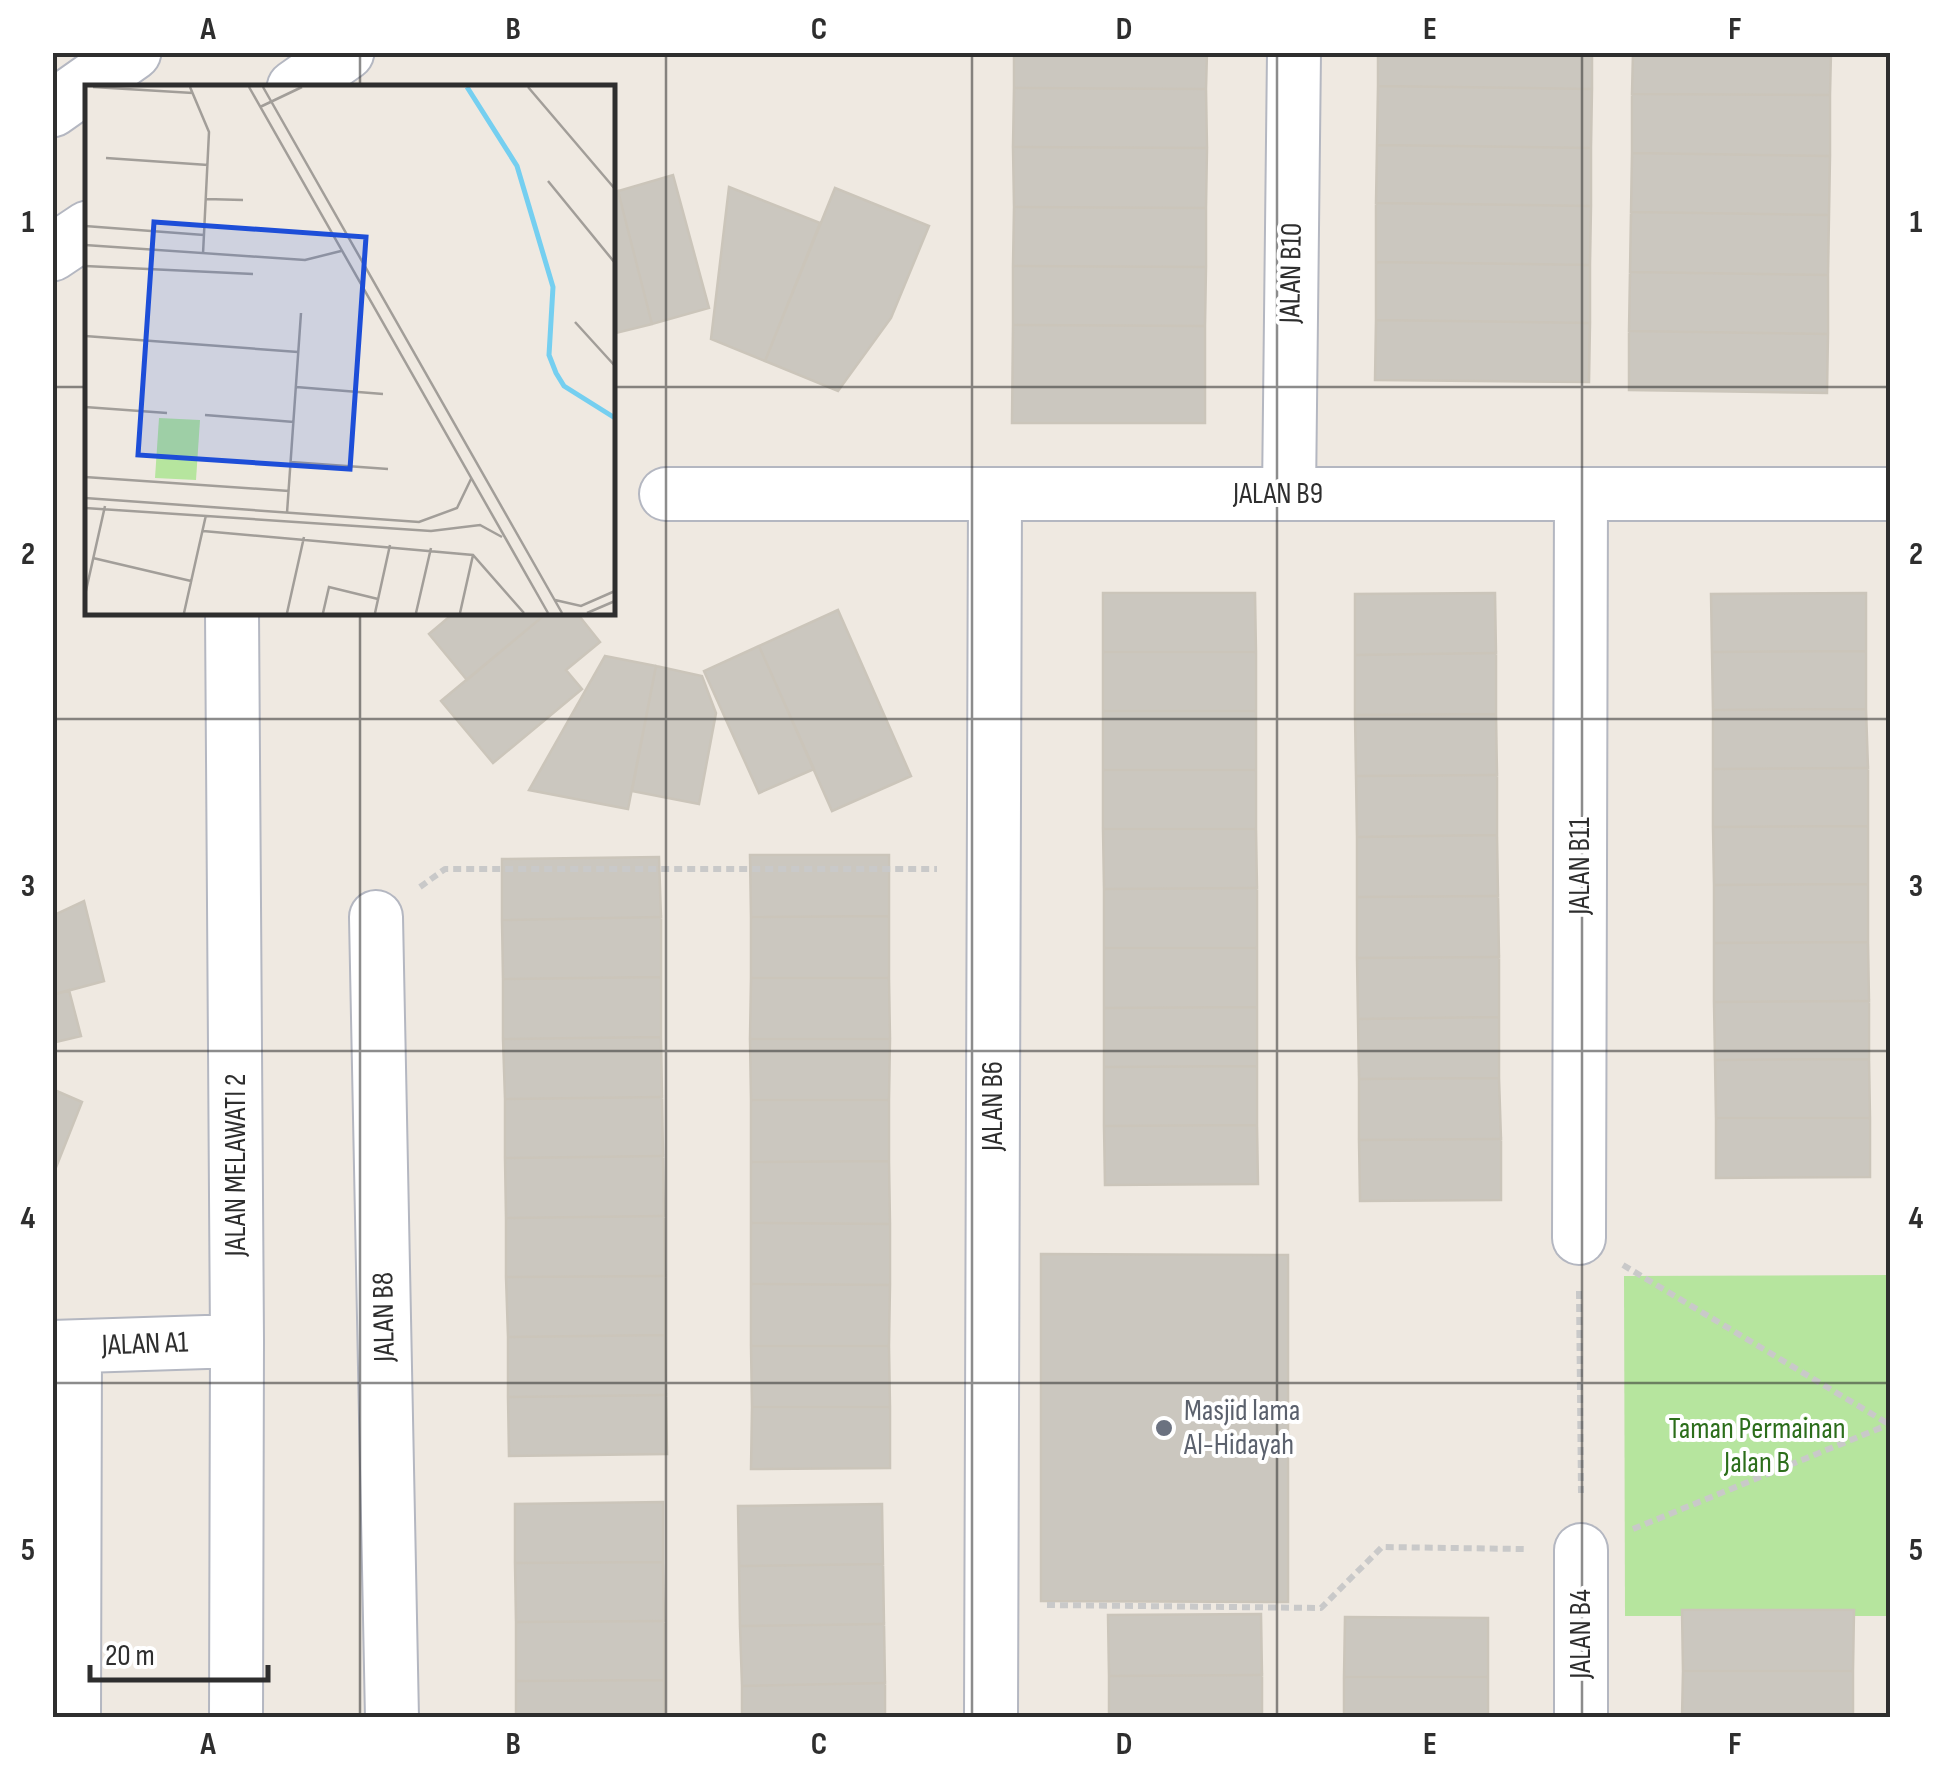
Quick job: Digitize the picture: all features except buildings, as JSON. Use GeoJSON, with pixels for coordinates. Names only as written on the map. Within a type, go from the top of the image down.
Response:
{"type":"FeatureCollection","features":[{"type":"Feature","properties":{"kind":"main road"},"geometry":{"type":"LineString","coordinates":[[85,85],[133,52]]}},
{"type":"Feature","properties":{"kind":"main road"},"geometry":{"type":"LineString","coordinates":[[299,85],[346,52]]}},
{"type":"Feature","properties":{"kind":"main road"},"geometry":{"type":"LineString","coordinates":[[52,108],[85,85]]}},
{"type":"Feature","properties":{"kind":"main road"},"geometry":{"type":"LineString","coordinates":[[52,253],[85,231]]}},
{"type":"Feature","properties":{"kind":"street","name":"JALAN B10"},"geometry":{"type":"LineString","coordinates":[[1289,494],[1294,52]]}},
{"type":"Feature","properties":{"kind":"street","name":"JALAN B9"},"geometry":{"type":"LineString","coordinates":[[666,494],[1890,494]]}},
{"type":"Feature","properties":{"kind":"street","name":"JALAN B6"},"geometry":{"type":"LineString","coordinates":[[990,1718],[994,494]]}},
{"type":"Feature","properties":{"kind":"street","name":"JALAN B11"},"geometry":{"type":"LineString","coordinates":[[1579,1238],[1581,494]]}},
{"type":"Feature","properties":{"kind":"street","name":"JALAN MELAWATI 2"},"geometry":{"type":"LineString","coordinates":[[232,615],[236,1718]]}},
{"type":"Feature","properties":{"kind":"street","name":"JALAN B8"},"geometry":{"type":"LineString","coordinates":[[376,918],[392,1718]]}},
{"type":"Feature","properties":{"kind":"street","name":"JALAN A1"},"geometry":{"type":"LineString","coordinates":[[64,1347],[237,1341]]}},
{"type":"Feature","properties":{"kind":"street"},"geometry":{"type":"LineString","coordinates":[[64,1347],[74,1718]]}},
{"type":"Feature","properties":{"kind":"street","name":"JALAN B4"},"geometry":{"type":"LineString","coordinates":[[1581,1550],[1581,1718]]}},
{"type":"Feature","properties":{"kind":"path"},"geometry":{"type":"LineString","coordinates":[[376,918],[446,869],[993,868]]}},
{"type":"Feature","properties":{"kind":"path"},"geometry":{"type":"LineString","coordinates":[[1579,1238],[1889,1424]]}},
{"type":"Feature","properties":{"kind":"path"},"geometry":{"type":"LineString","coordinates":[[1579,1238],[1581,1550]]}},
{"type":"Feature","properties":{"kind":"path"},"geometry":{"type":"LineString","coordinates":[[991,1605],[1320,1608],[1382,1547],[1581,1550],[1889,1424]]}},
{"type":"Feature","properties":{"kind":"green space","name":"Taman Permainan Jalan B"},"geometry":{"type":"Polygon","coordinates":[[[1890,1275],[1890,1616],[1625,1616],[1624,1276],[1890,1275]]]}},
{"type":"Feature","properties":{"kind":"place","name":"Masjid lama Al-Hidayah"},"geometry":{"type":"Point","coordinates":[1164,1428]}}]}
